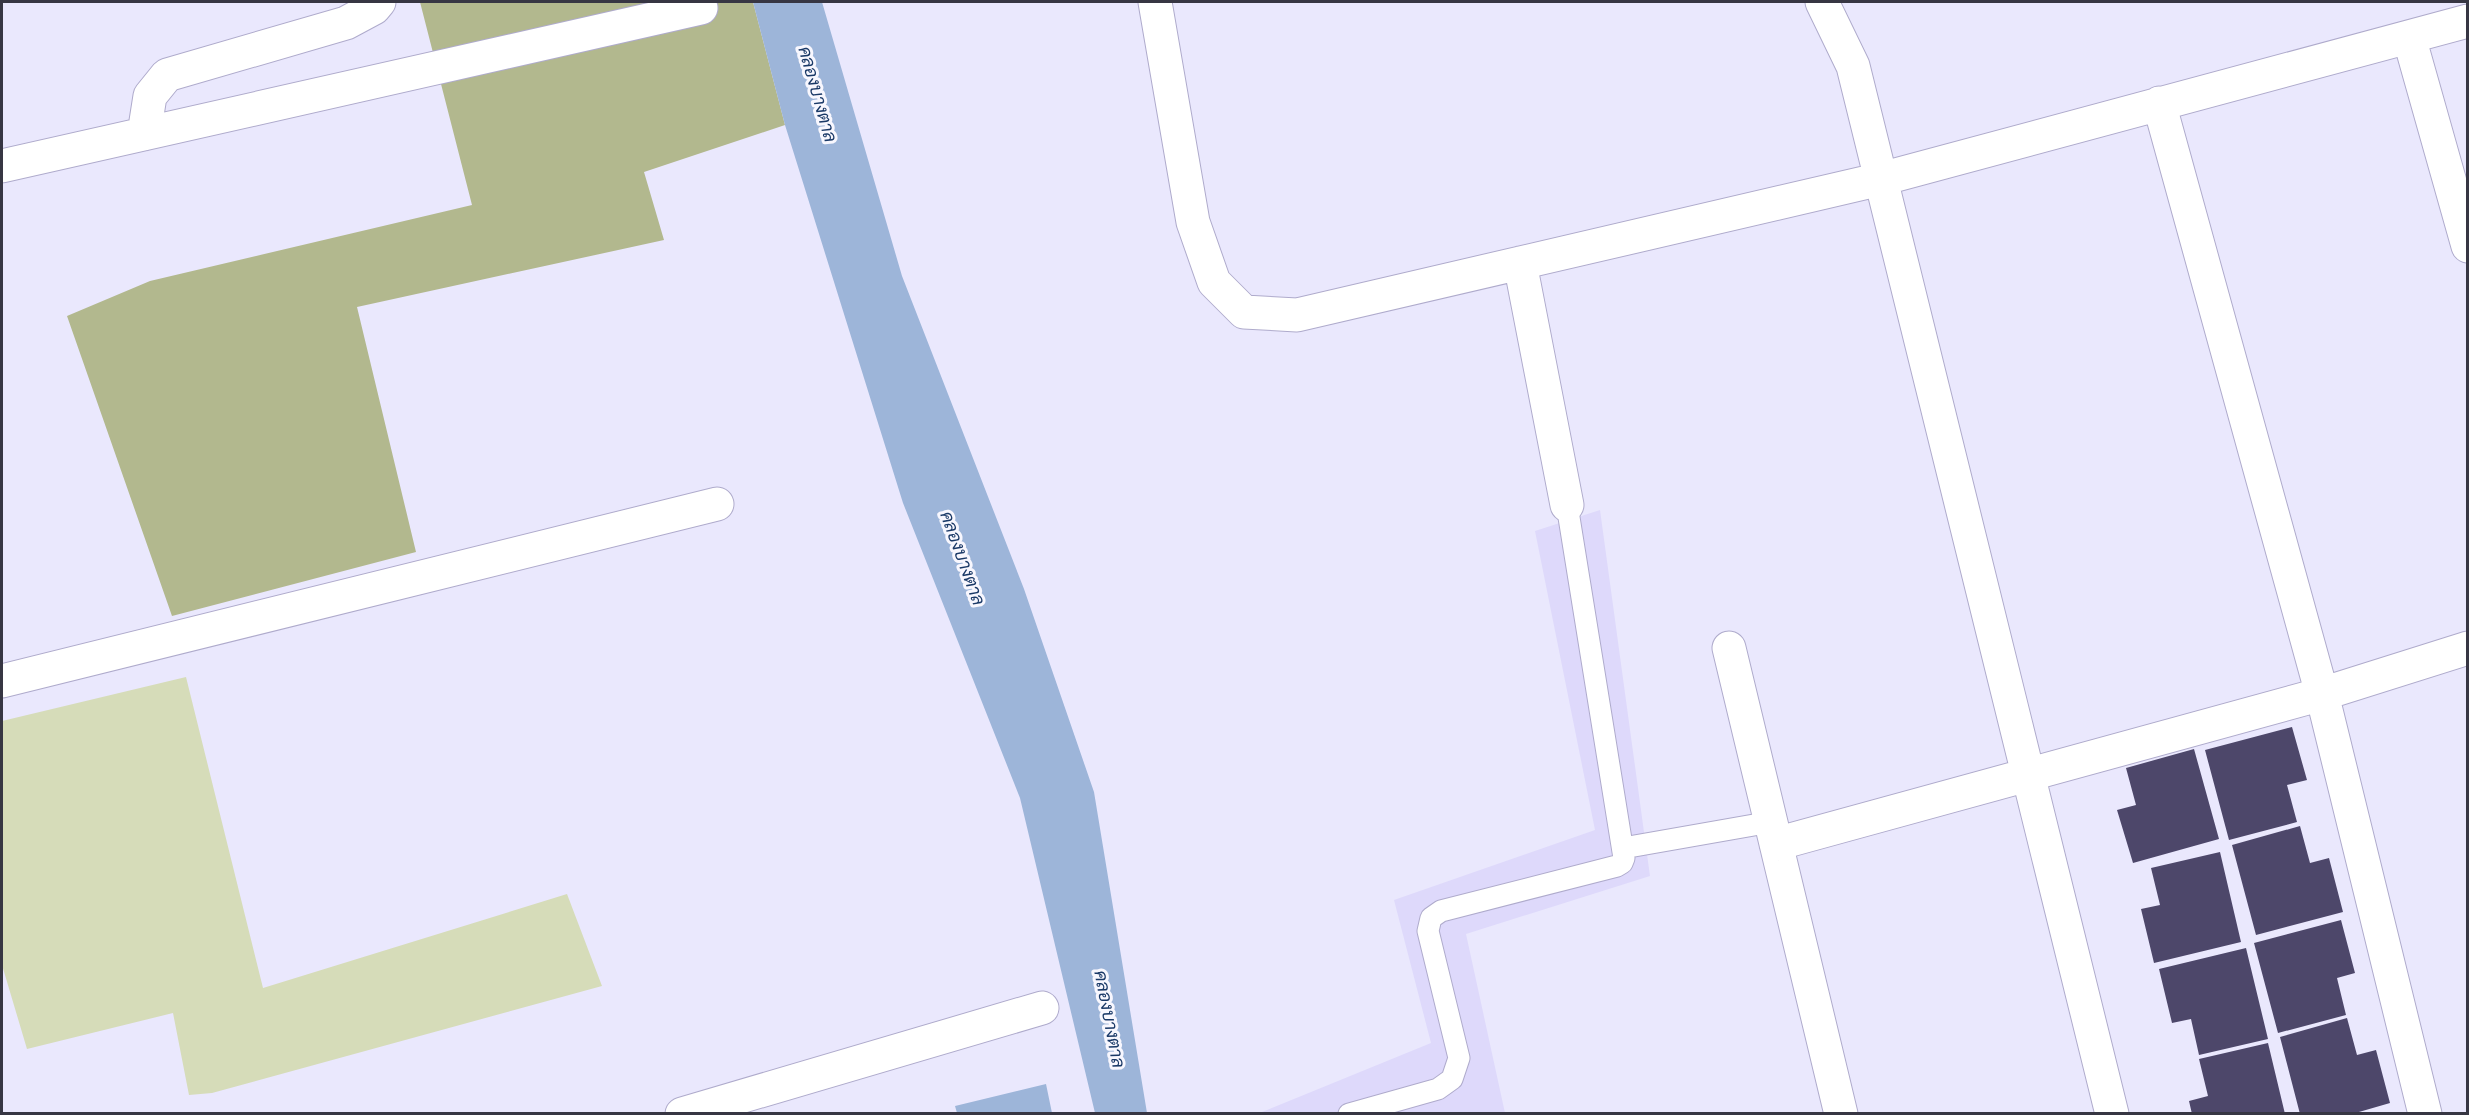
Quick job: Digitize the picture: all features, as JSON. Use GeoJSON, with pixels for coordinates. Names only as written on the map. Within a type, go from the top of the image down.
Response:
{"type":"FeatureCollection","features":[{"type":"Feature","properties":{"kind":"street"},"geometry":{"type":"LineString","coordinates":[[144,134],[150,96],[167,75],[345,23],[374,9],[379,2]]}},
{"type":"Feature","properties":{"kind":"street"},"geometry":{"type":"LineString","coordinates":[[1155,2],[1193,222],[1214,282],[1244,312],[1297,315],[1881,178],[2468,21]]}},
{"type":"Feature","properties":{"kind":"street"},"geometry":{"type":"LineString","coordinates":[[1822,2],[1853,66],[2112,1113]]}},
{"type":"Feature","properties":{"kind":"street"},"geometry":{"type":"LineString","coordinates":[[2,166],[701,8]]}},
{"type":"Feature","properties":{"kind":"street"},"geometry":{"type":"LineString","coordinates":[[2409,37],[2468,246]]}},
{"type":"Feature","properties":{"kind":"street"},"geometry":{"type":"LineString","coordinates":[[2159,103],[2322,694],[2425,1113]]}},
{"type":"Feature","properties":{"kind":"street"},"geometry":{"type":"LineString","coordinates":[[1520,263],[1567,505]]}},
{"type":"Feature","properties":{"kind":"street"},"geometry":{"type":"LineString","coordinates":[[2,681],[717,504]]}},
{"type":"Feature","properties":{"kind":"street"},"geometry":{"type":"LineString","coordinates":[[1729,648],[1841,1113]]}},
{"type":"Feature","properties":{"kind":"street"},"geometry":{"type":"LineString","coordinates":[[1774,833],[2029,775],[2322,694],[2468,648]]}},
{"type":"Feature","properties":{"kind":"street"},"geometry":{"type":"LineString","coordinates":[[682,1113],[1042,1008]]}},
{"type":"Feature","properties":{"kind":"lane"},"geometry":{"type":"LineString","coordinates":[[1349,1113],[1438,1089],[1452,1079],[1459,1058],[1428,931],[1431,918],[1441,911],[1617,867],[1624,858],[1567,505]]}},
{"type":"Feature","properties":{"kind":"lane"},"geometry":{"type":"LineString","coordinates":[[1623,848],[1774,833]]}},
{"type":"Feature","properties":{"kind":"shaded area"},"geometry":{"type":"Polygon","coordinates":[[[1600,510],[1650,876],[1466,934],[1505,1113],[1257,1114],[1431,1043],[1394,900],[1595,830],[1535,531],[1600,510]]]}},
{"type":"Feature","properties":{"kind":"green space"},"geometry":{"type":"Polygon","coordinates":[[[420,2],[753,2],[785,125],[644,172],[664,240],[357,307],[416,552],[172,616],[67,316],[150,281],[472,205],[420,2]]]}},
{"type":"Feature","properties":{"kind":"green space"},"geometry":{"type":"Polygon","coordinates":[[[186,677],[263,988],[567,894],[602,986],[212,1093],[189,1095],[173,1013],[27,1049],[2,965],[2,721],[186,677]]]}},
{"type":"Feature","properties":{"kind":"water","name":"คลองบางตาล"},"geometry":{"type":"Polygon","coordinates":[[[753,2],[822,2],[902,276],[1024,589],[1094,792],[1147,1113],[1095,1113],[1020,798],[903,503],[785,125],[753,2]]]}},
{"type":"Feature","properties":{"kind":"water"},"geometry":{"type":"Polygon","coordinates":[[[1046,1084],[1052,1113],[957,1113],[955,1106],[1046,1084]]]}},
{"type":"Feature","properties":{"kind":"building"},"geometry":{"type":"Polygon","coordinates":[[[2292,727],[2307,780],[2287,785],[2297,822],[2229,840],[2205,750],[2292,727]]]}},
{"type":"Feature","properties":{"kind":"building"},"geometry":{"type":"Polygon","coordinates":[[[2194,749],[2219,839],[2133,863],[2117,810],[2136,805],[2126,768],[2194,749]]]}},
{"type":"Feature","properties":{"kind":"building"},"geometry":{"type":"Polygon","coordinates":[[[2300,826],[2310,863],[2329,858],[2343,912],[2256,935],[2232,845],[2300,826]]]}},
{"type":"Feature","properties":{"kind":"building"},"geometry":{"type":"Polygon","coordinates":[[[2220,852],[2241,942],[2154,963],[2141,909],[2160,905],[2151,868],[2220,852]]]}},
{"type":"Feature","properties":{"kind":"building"},"geometry":{"type":"Polygon","coordinates":[[[2341,920],[2355,973],[2337,978],[2346,1015],[2278,1033],[2254,943],[2341,920]]]}},
{"type":"Feature","properties":{"kind":"building"},"geometry":{"type":"Polygon","coordinates":[[[2246,948],[2268,1039],[2199,1055],[2191,1019],[2172,1023],[2159,969],[2246,948]]]}},
{"type":"Feature","properties":{"kind":"building"},"geometry":{"type":"Polygon","coordinates":[[[2347,1018],[2357,1055],[2376,1050],[2390,1103],[2352,1114],[2300,1114],[2280,1037],[2347,1018]]]}},
{"type":"Feature","properties":{"kind":"building"},"geometry":{"type":"Polygon","coordinates":[[[2268,1043],[2285,1114],[2192,1114],[2189,1101],[2208,1096],[2199,1059],[2268,1043]]]}}]}
